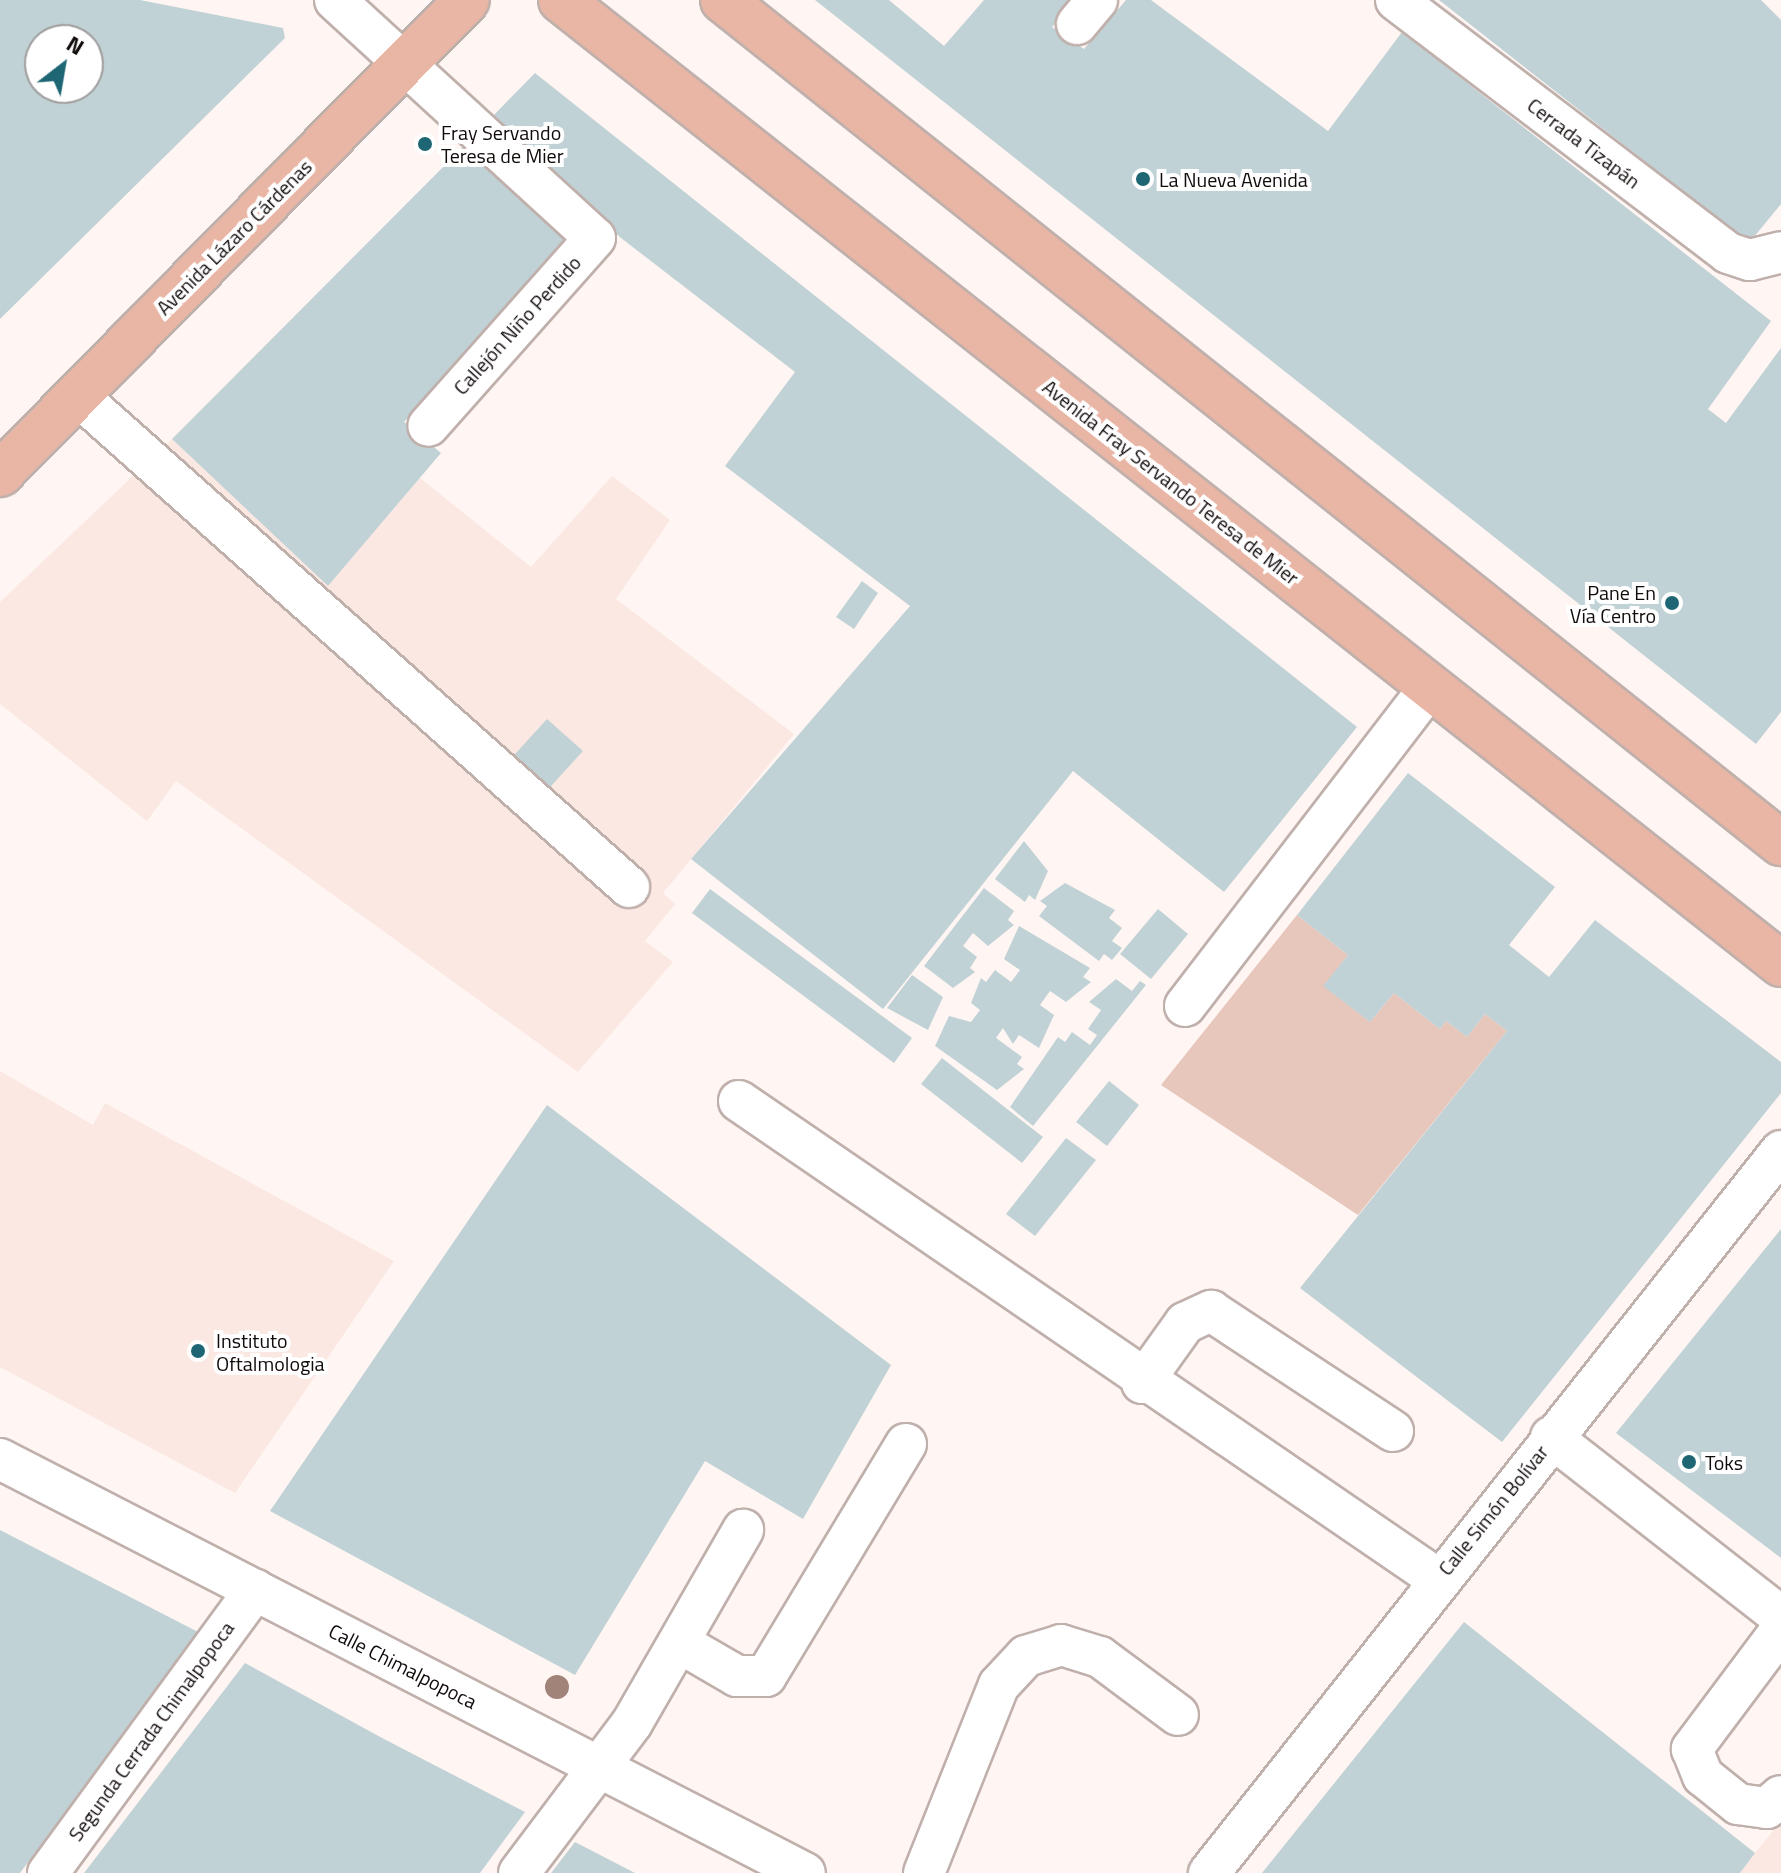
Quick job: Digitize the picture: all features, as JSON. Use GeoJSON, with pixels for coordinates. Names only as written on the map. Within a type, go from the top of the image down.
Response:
{"type":"FeatureCollection","features":[{"type":"Feature","properties":{"kind":"main road","name":"Avenida Lázaro Cárdenas"},"geometry":{"type":"LineString","coordinates":[[0,474],[467,0]]}},
{"type":"Feature","properties":{"kind":"main road","name":"Avenida Fray Servando Teresa de Mier"},"geometry":{"type":"LineString","coordinates":[[561,0],[1781,964]]}},
{"type":"Feature","properties":{"kind":"main road"},"geometry":{"type":"LineString","coordinates":[[723,0],[1781,843]]}},
{"type":"Feature","properties":{"kind":"street"},"geometry":{"type":"LineString","coordinates":[[335,0],[406,63]]}},
{"type":"Feature","properties":{"kind":"street","name":"Cerrada Tizapán"},"geometry":{"type":"LineString","coordinates":[[1396,0],[1728,253],[1750,260],[1781,252]]}},
{"type":"Feature","properties":{"kind":"street","name":"Callejón Niño Perdido"},"geometry":{"type":"LineString","coordinates":[[406,63],[595,238],[428,426]]}},
{"type":"Feature","properties":{"kind":"street"},"geometry":{"type":"LineString","coordinates":[[78,396],[629,887]]}},
{"type":"Feature","properties":{"kind":"street"},"geometry":{"type":"LineString","coordinates":[[1185,1006],[1430,687]]}},
{"type":"Feature","properties":{"kind":"street"},"geometry":{"type":"LineString","coordinates":[[739,1101],[1142,1383],[1438,1579]]}},
{"type":"Feature","properties":{"kind":"street","name":"Calle Simón Bolívar"},"geometry":{"type":"LineString","coordinates":[[1209,1873],[1438,1579],[1781,1151]]}},
{"type":"Feature","properties":{"kind":"street"},"geometry":{"type":"LineString","coordinates":[[1142,1383],[1185,1323],[1211,1311],[1393,1431]]}},
{"type":"Feature","properties":{"kind":"street"},"geometry":{"type":"LineString","coordinates":[[1551,1437],[1781,1617]]}},
{"type":"Feature","properties":{"kind":"street"},"geometry":{"type":"LineString","coordinates":[[680,1643],[737,1676],[766,1676],[906,1444]]}},
{"type":"Feature","properties":{"kind":"street","name":"Calle Chimalpopoca"},"geometry":{"type":"LineString","coordinates":[[0,1459],[805,1873]]}},
{"type":"Feature","properties":{"kind":"street"},"geometry":{"type":"LineString","coordinates":[[519,1873],[597,1766],[680,1643],[743,1530]]}},
{"type":"Feature","properties":{"kind":"street","name":"Segunda Cerrada Chimalpopoca"},"geometry":{"type":"LineString","coordinates":[[48,1873],[255,1590]]}},
{"type":"Feature","properties":{"kind":"street"},"geometry":{"type":"LineString","coordinates":[[1781,1630],[1692,1749],[1703,1776],[1738,1804],[1767,1808],[1781,1796]]}},
{"type":"Feature","properties":{"kind":"street"},"geometry":{"type":"LineString","coordinates":[[924,1873],[999,1685],[1026,1656],[1061,1645],[1100,1657],[1178,1715]]}},
{"type":"Feature","properties":{"kind":"shaded area"},"geometry":{"type":"Polygon","coordinates":[[[172,439],[328,585],[420,478],[531,567],[612,476],[670,520],[616,599],[794,734],[663,893],[675,904],[645,941],[673,962],[578,1072],[176,781],[147,821],[0,704],[0,602],[172,439]]]}},
{"type":"Feature","properties":{"kind":"shaded area"},"geometry":{"type":"Polygon","coordinates":[[[1297,915],[1348,955],[1324,986],[1370,1022],[1394,993],[1440,1029],[1446,1021],[1467,1037],[1485,1014],[1507,1031],[1358,1215],[1161,1085],[1297,915]]]}},
{"type":"Feature","properties":{"kind":"shaded area"},"geometry":{"type":"Polygon","coordinates":[[[0,1071],[93,1125],[105,1103],[394,1261],[235,1493],[0,1367],[0,1071]]]}},
{"type":"Feature","properties":{"kind":"shaded area"},"geometry":{"type":"Polygon","coordinates":[[[1781,1821],[1781,1873],[1740,1873],[1755,1853],[1781,1821]]]}},
{"type":"Feature","properties":{"kind":"building"},"geometry":{"type":"Polygon","coordinates":[[[0,0],[140,0],[283,28],[285,38],[0,319],[0,0]]]}},
{"type":"Feature","properties":{"kind":"building"},"geometry":{"type":"Polygon","coordinates":[[[815,0],[889,0],[944,46],[984,0],[1076,0],[1052,27],[1084,49],[1126,0],[1151,0],[1328,131],[1402,32],[1771,321],[1708,409],[1726,423],[1781,348],[1781,712],[1756,744],[815,0]]]}},
{"type":"Feature","properties":{"kind":"building"},"geometry":{"type":"Polygon","coordinates":[[[1439,0],[1761,0],[1781,20],[1781,204],[1749,243],[1439,0]]]}},
{"type":"Feature","properties":{"kind":"building"},"geometry":{"type":"Polygon","coordinates":[[[535,73],[1357,727],[1224,892],[1073,771],[883,1009],[691,859],[910,606],[725,466],[795,372],[621,238],[490,119],[535,73]]]}},
{"type":"Feature","properties":{"kind":"building"},"geometry":{"type":"Polygon","coordinates":[[[469,141],[571,239],[404,422],[441,453],[328,586],[172,439],[469,141]]]}},
{"type":"Feature","properties":{"kind":"building"},"geometry":{"type":"Polygon","coordinates":[[[862,581],[878,593],[854,629],[836,617],[862,581]]]}},
{"type":"Feature","properties":{"kind":"building"},"geometry":{"type":"Polygon","coordinates":[[[547,719],[583,751],[542,796],[506,764],[547,719]]]}},
{"type":"Feature","properties":{"kind":"building"},"geometry":{"type":"Polygon","coordinates":[[[1408,773],[1555,887],[1509,945],[1549,977],[1595,920],[1781,1062],[1781,1093],[1502,1442],[1300,1288],[1507,1031],[1485,1014],[1467,1037],[1446,1021],[1440,1029],[1394,993],[1370,1022],[1323,986],[1348,955],[1297,915],[1408,773]]]}},
{"type":"Feature","properties":{"kind":"building"},"geometry":{"type":"Polygon","coordinates":[[[1024,841],[1048,871],[1035,900],[1029,895],[1025,902],[995,879],[1024,841]]]}},
{"type":"Feature","properties":{"kind":"building"},"geometry":{"type":"Polygon","coordinates":[[[1065,883],[1115,910],[1109,918],[1122,928],[1112,941],[1122,948],[1112,960],[1104,954],[1099,961],[1039,916],[1047,906],[1040,901],[1065,883]]]}},
{"type":"Feature","properties":{"kind":"building"},"geometry":{"type":"Polygon","coordinates":[[[984,888],[1014,911],[1008,920],[1014,925],[988,946],[973,933],[963,946],[977,957],[970,968],[975,972],[953,988],[924,966],[984,888]]]}},
{"type":"Feature","properties":{"kind":"building"},"geometry":{"type":"Polygon","coordinates":[[[710,889],[912,1038],[894,1063],[692,913],[710,889]]]}},
{"type":"Feature","properties":{"kind":"building"},"geometry":{"type":"Polygon","coordinates":[[[1158,909],[1188,934],[1151,979],[1120,954],[1158,909]]]}},
{"type":"Feature","properties":{"kind":"building"},"geometry":{"type":"Polygon","coordinates":[[[1019,926],[1090,968],[1083,977],[1091,982],[1066,1002],[1050,991],[1040,1005],[1054,1015],[1039,1048],[1019,1035],[1013,1044],[1003,1028],[996,1038],[1022,1057],[1017,1064],[1024,1069],[997,1090],[935,1046],[949,1016],[971,1022],[980,1010],[971,1003],[981,978],[986,982],[995,970],[1011,982],[1020,970],[1004,959],[1019,926]]]}},
{"type":"Feature","properties":{"kind":"building"},"geometry":{"type":"Polygon","coordinates":[[[912,975],[943,997],[928,1030],[887,1008],[912,975]]]}},
{"type":"Feature","properties":{"kind":"building"},"geometry":{"type":"Polygon","coordinates":[[[1116,979],[1132,991],[1140,981],[1146,985],[1033,1126],[1010,1107],[1058,1037],[1065,1042],[1072,1032],[1090,1045],[1097,1035],[1088,1029],[1101,1010],[1089,1002],[1116,979]]]}},
{"type":"Feature","properties":{"kind":"building"},"geometry":{"type":"Polygon","coordinates":[[[942,1058],[1043,1137],[1022,1163],[921,1084],[942,1058]]]}},
{"type":"Feature","properties":{"kind":"building"},"geometry":{"type":"Polygon","coordinates":[[[1109,1081],[1139,1105],[1107,1146],[1076,1122],[1109,1081]]]}},
{"type":"Feature","properties":{"kind":"building"},"geometry":{"type":"Polygon","coordinates":[[[547,1105],[891,1365],[803,1519],[705,1461],[575,1675],[270,1511],[547,1105]]]}},
{"type":"Feature","properties":{"kind":"building"},"geometry":{"type":"Polygon","coordinates":[[[1066,1138],[1096,1160],[1035,1236],[1006,1214],[1066,1138]]]}},
{"type":"Feature","properties":{"kind":"building"},"geometry":{"type":"Polygon","coordinates":[[[1781,1229],[1781,1558],[1616,1433],[1781,1229]]]}},
{"type":"Feature","properties":{"kind":"building"},"geometry":{"type":"Polygon","coordinates":[[[0,1530],[200,1633],[20,1873],[0,1873],[0,1530]]]}},
{"type":"Feature","properties":{"kind":"building"},"geometry":{"type":"Polygon","coordinates":[[[1464,1622],[1755,1853],[1740,1873],[1262,1873],[1464,1622]]]}},
{"type":"Feature","properties":{"kind":"building"},"geometry":{"type":"Polygon","coordinates":[[[245,1663],[525,1812],[480,1873],[84,1873],[245,1663]]]}},
{"type":"Feature","properties":{"kind":"building"},"geometry":{"type":"Polygon","coordinates":[[[575,1842],[635,1873],[551,1873],[575,1842]]]}},
{"type":"Feature","properties":{"kind":"place","name":"Fray Servando Teresa de Mier"},"geometry":{"type":"Point","coordinates":[425,144]}},
{"type":"Feature","properties":{"kind":"place","name":"La Nueva Avenida"},"geometry":{"type":"Point","coordinates":[1143,179]}},
{"type":"Feature","properties":{"kind":"place","name":"Pane En Vía Centro"},"geometry":{"type":"Point","coordinates":[1672,603]}},
{"type":"Feature","properties":{"kind":"place","name":"Instituto Oftalmologia"},"geometry":{"type":"Point","coordinates":[198,1351]}},
{"type":"Feature","properties":{"kind":"place","name":"Toks"},"geometry":{"type":"Point","coordinates":[1689,1462]}}]}
